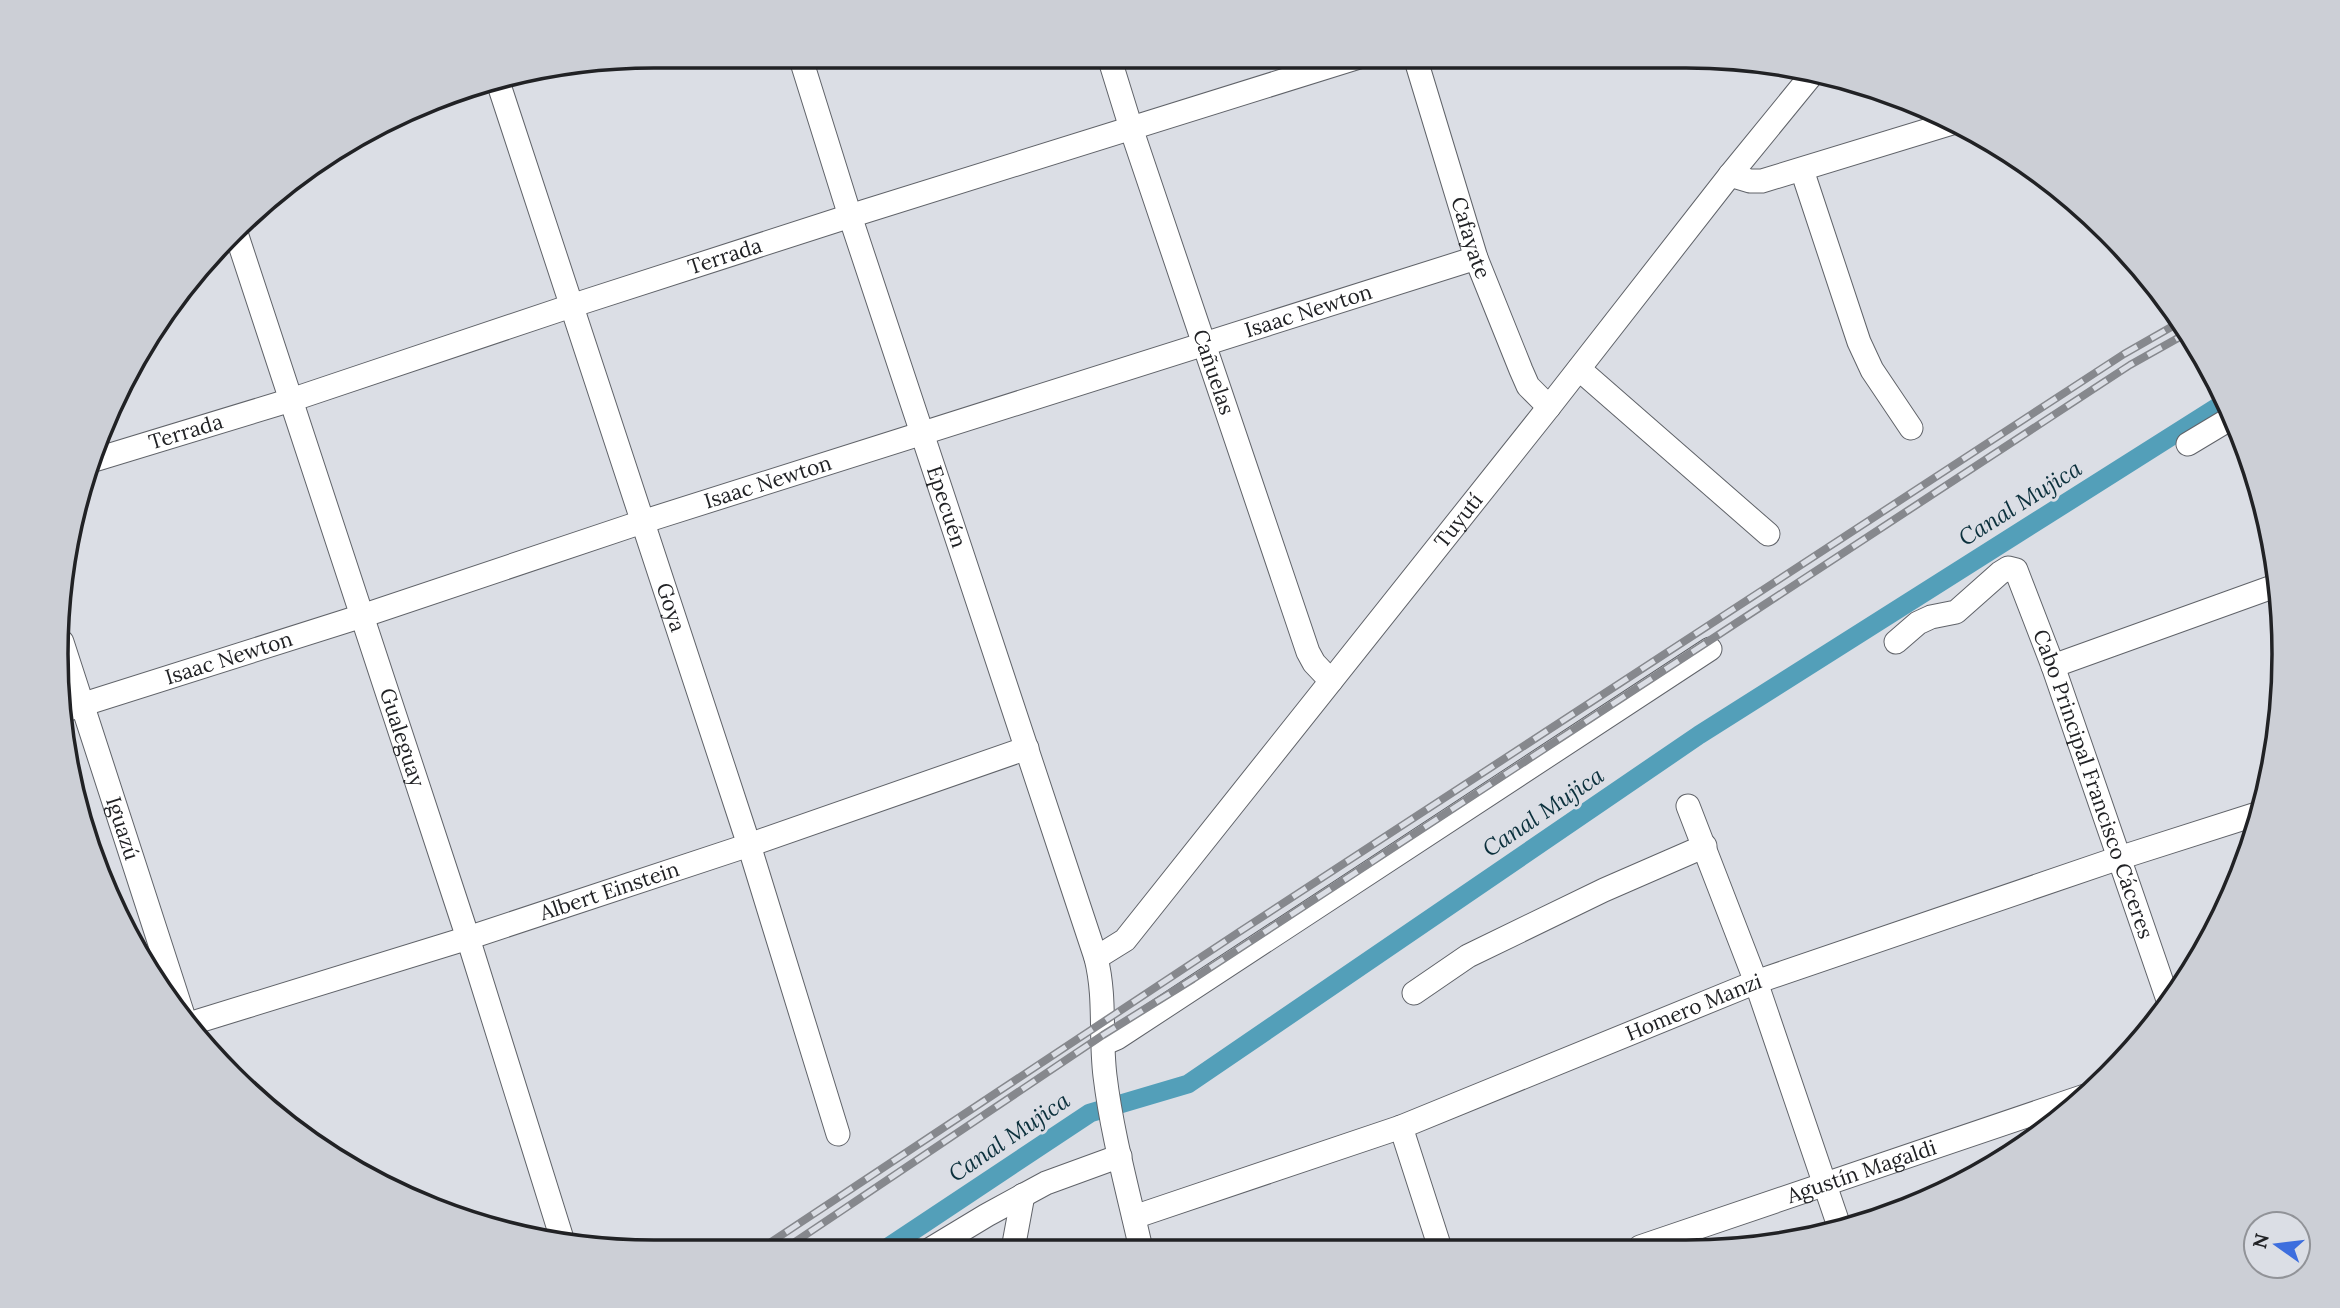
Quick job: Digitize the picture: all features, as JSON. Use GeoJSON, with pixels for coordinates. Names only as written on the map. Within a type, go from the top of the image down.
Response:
{"type":"FeatureCollection","features":[{"type":"Feature","properties":{"kind":"street","name":"Epecuén"},"geometry":{"type":"LineString","coordinates":[[804,68],[850,216],[1096,958],[1102,983],[1105,1078],[1112,1124],[1139,1240]]}},
{"type":"Feature","properties":{"kind":"street","name":"Cañuelas"},"geometry":{"type":"LineString","coordinates":[[1112,68],[1308,652],[1314,663],[1331,681]]}},
{"type":"Feature","properties":{"kind":"street","name":"Terrada"},"geometry":{"type":"LineString","coordinates":[[102,457],[291,400],[850,216],[1324,68]]}},
{"type":"Feature","properties":{"kind":"street","name":"Cafayate"},"geometry":{"type":"LineString","coordinates":[[1418,68],[1476,258],[1528,386],[1549,407]]}},
{"type":"Feature","properties":{"kind":"street","name":"Tuyutí"},"geometry":{"type":"LineString","coordinates":[[1096,958],[1125,940],[1806,81]]}},
{"type":"Feature","properties":{"kind":"street","name":"Goya"},"geometry":{"type":"LineString","coordinates":[[500,89],[748,845],[838,1134]]}},
{"type":"Feature","properties":{"kind":"street"},"geometry":{"type":"LineString","coordinates":[[1730,175],[1750,181],[1762,181],[1939,126]]}},
{"type":"Feature","properties":{"kind":"street"},"geometry":{"type":"LineString","coordinates":[[1802,170],[1859,342],[1872,370],[1910,428]]}},
{"type":"Feature","properties":{"kind":"street","name":"Gualeguay"},"geometry":{"type":"LineString","coordinates":[[239,241],[468,938],[560,1232]]}},
{"type":"Feature","properties":{"kind":"street","name":"Isaac Newton"},"geometry":{"type":"LineString","coordinates":[[71,708],[362,616],[642,522],[1476,258]]}},
{"type":"Feature","properties":{"kind":"street"},"geometry":{"type":"LineString","coordinates":[[1579,369],[1768,534]]}},
{"type":"Feature","properties":{"kind":"street"},"geometry":{"type":"LineString","coordinates":[[2188,444],[2224,423]]}},
{"type":"Feature","properties":{"kind":"street","name":"Cabo Principal Francisco Cáceres"},"geometry":{"type":"LineString","coordinates":[[1896,642],[1931,617],[1956,612],[2008,568],[2016,570],[2053,666],[2165,991]]}},
{"type":"Feature","properties":{"kind":"street"},"geometry":{"type":"LineString","coordinates":[[2053,666],[2268,589]]}},
{"type":"Feature","properties":{"kind":"street"},"geometry":{"type":"LineString","coordinates":[[1103,1044],[1117,1038],[1710,649]]}},
{"type":"Feature","properties":{"kind":"street","name":"Iguazú"},"geometry":{"type":"LineString","coordinates":[[68,660],[176,992]]}},
{"type":"Feature","properties":{"kind":"street","name":"Albert Einstein"},"geometry":{"type":"LineString","coordinates":[[198,1021],[468,938],[1027,748]]}},
{"type":"Feature","properties":{"kind":"street"},"geometry":{"type":"LineString","coordinates":[[1688,806],[1756,982],[1837,1220]]}},
{"type":"Feature","properties":{"kind":"street","name":"Homero Manzi"},"geometry":{"type":"LineString","coordinates":[[1134,1217],[1401,1127],[1756,982],[2249,817]]}},
{"type":"Feature","properties":{"kind":"street"},"geometry":{"type":"LineString","coordinates":[[1414,993],[1468,956],[1604,890],[1705,846]]}},
{"type":"Feature","properties":{"kind":"street","name":"Agustín Magaldi"},"geometry":{"type":"LineString","coordinates":[[1661,1240],[2060,1105]]}},
{"type":"Feature","properties":{"kind":"street"},"geometry":{"type":"LineString","coordinates":[[1401,1127],[1437,1240]]}},
{"type":"Feature","properties":{"kind":"street"},"geometry":{"type":"LineString","coordinates":[[945,1240],[986,1214],[1066,1174],[1121,1156]]}},
{"type":"Feature","properties":{"kind":"street"},"geometry":{"type":"LineString","coordinates":[[1015,1240],[1023,1195]]}},
{"type":"Feature","properties":{"kind":"waterway","name":"Canal Mujica"},"geometry":{"type":"LineString","coordinates":[[899,1240],[1090,1113],[1188,1084],[1699,735],[2217,408]]}},
{"type":"Feature","properties":{"kind":"railway"},"geometry":{"type":"LineString","coordinates":[[774,1240],[1239,932],[2124,354],[2172,327]]}},
{"type":"Feature","properties":{"kind":"railway"},"geometry":{"type":"LineString","coordinates":[[798,1240],[1103,1035],[1193,979],[2130,365],[2178,338]]}}]}
